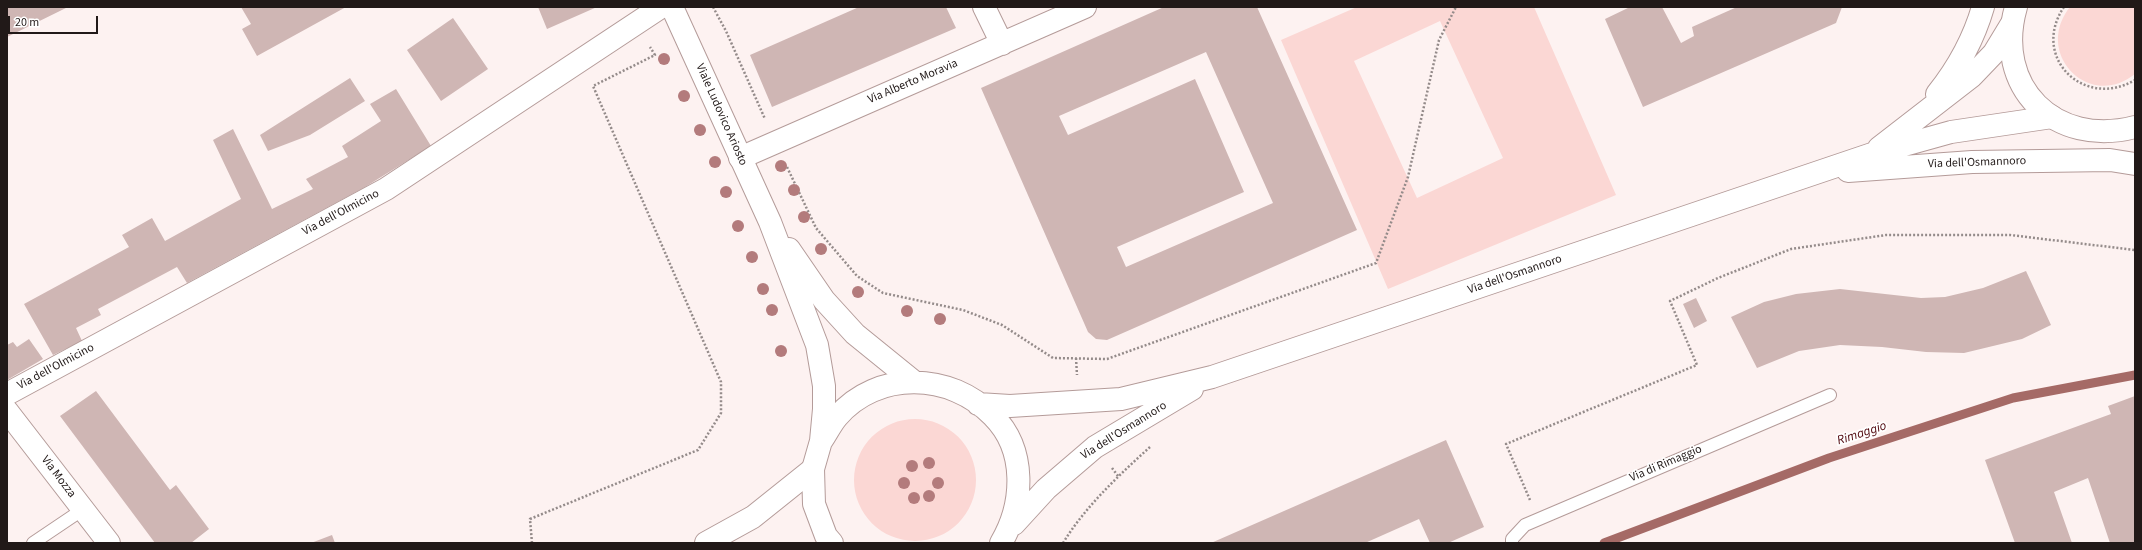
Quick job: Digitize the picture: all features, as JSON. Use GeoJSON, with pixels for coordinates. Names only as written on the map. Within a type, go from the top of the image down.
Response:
{"type":"FeatureCollection","features":[{"type":"Feature","properties":{"kind":"street","name":"Via dell'Olmicino"},"geometry":{"type":"LineString","coordinates":[[7,394],[386,189],[661,7]]}},
{"type":"Feature","properties":{"kind":"street","name":"Viale Ludovico Ariosto"},"geometry":{"type":"LineString","coordinates":[[672,7],[770,222],[817,345],[824,386],[821,441],[813,469],[814,504],[826,536],[832,543]]}},
{"type":"Feature","properties":{"kind":"street"},"geometry":{"type":"LineString","coordinates":[[984,7],[1002,44]]}},
{"type":"Feature","properties":{"kind":"street","name":"Via Alberto Moravia"},"geometry":{"type":"LineString","coordinates":[[740,158],[1085,7]]}},
{"type":"Feature","properties":{"kind":"street"},"geometry":{"type":"LineString","coordinates":[[1922,114],[1950,77],[1965,50],[1983,7]]}},
{"type":"Feature","properties":{"kind":"street","name":"Via dell'Osmannoro"},"geometry":{"type":"LineString","coordinates":[[1872,154],[1972,76],[1994,53],[2013,16]]}},
{"type":"Feature","properties":{"kind":"street","name":"Via dell'Osmannoro"},"geometry":{"type":"LineString","coordinates":[[2013,16],[2010,42],[2018,77],[2038,106],[2052,117],[2072,127],[2095,132],[2117,132],[2135,127]]}},
{"type":"Feature","properties":{"kind":"street","name":"Via dell'Osmannoro"},"geometry":{"type":"LineString","coordinates":[[978,404],[1010,406],[1121,399],[1212,377],[1872,154],[1950,132],[2052,117]]}},
{"type":"Feature","properties":{"kind":"street","name":"Via dell'Osmannoro"},"geometry":{"type":"LineString","coordinates":[[1819,173],[1972,162],[2110,160],[2135,164]]}},
{"type":"Feature","properties":{"kind":"street","name":"Viale Ludovico Ariosto"},"geometry":{"type":"LineString","coordinates":[[770,222],[824,300],[855,334],[913,381]]}},
{"type":"Feature","properties":{"kind":"street","name":"Via dell'Osmannoro"},"geometry":{"type":"LineString","coordinates":[[1005,536],[1046,489],[1095,447],[1212,377]]}},
{"type":"Feature","properties":{"kind":"street","name":"Viale Ludovico Ariosto"},"geometry":{"type":"LineString","coordinates":[[821,441],[837,417],[858,398],[884,386],[913,381],[943,384],[978,404],[994,416],[1010,442],[1018,470],[1018,500],[1005,536]]}},
{"type":"Feature","properties":{"kind":"street","name":"Via Mozza"},"geometry":{"type":"LineString","coordinates":[[7,411],[109,543]]}},
{"type":"Feature","properties":{"kind":"street"},"geometry":{"type":"LineString","coordinates":[[706,543],[753,517],[813,469]]}},
{"type":"Feature","properties":{"kind":"lane","name":"Via di Rimaggio"},"geometry":{"type":"LineString","coordinates":[[1509,542],[1525,525],[1538,519],[1830,395]]}},
{"type":"Feature","properties":{"kind":"lane"},"geometry":{"type":"LineString","coordinates":[[33,543],[82,510]]}},
{"type":"Feature","properties":{"kind":"path"},"geometry":{"type":"LineString","coordinates":[[714,7],[816,228],[857,276],[883,293],[963,310],[1002,325],[1053,358],[1107,359],[1376,263],[1408,177],[1439,40],[1456,7]]}},
{"type":"Feature","properties":{"kind":"path"},"geometry":{"type":"LineString","coordinates":[[2064,7],[2058,17],[2053,32],[2054,48],[2060,63],[2069,76],[2084,86],[2101,90],[2118,88],[2135,80]]}},
{"type":"Feature","properties":{"kind":"path"},"geometry":{"type":"LineString","coordinates":[[532,543],[530,519],[698,450],[721,413],[721,382],[594,86],[655,55],[635,25]]}},
{"type":"Feature","properties":{"kind":"path"},"geometry":{"type":"LineString","coordinates":[[1538,519],[1506,444],[1697,365],[1670,301],[1718,278],[1791,249],[1886,235],[2010,235],[2135,250]]}},
{"type":"Feature","properties":{"kind":"path"},"geometry":{"type":"LineString","coordinates":[[1062,543],[1071,529],[1118,476],[1156,442]]}},
{"type":"Feature","properties":{"kind":"shaded area"},"geometry":{"type":"Polygon","coordinates":[[[1357,7],[1534,7],[1616,195],[1388,289],[1281,40],[1357,7]],[[1440,21],[1354,61],[1417,198],[1503,158],[1440,21]]]}},
{"type":"Feature","properties":{"kind":"shaded area"},"geometry":{"type":"Polygon","coordinates":[[[2070,7],[2135,7],[2135,74],[2117,84],[2100,86],[2084,81],[2071,72],[2062,58],[2058,42],[2060,25],[2070,7]]]}},
{"type":"Feature","properties":{"kind":"shaded area"},"geometry":{"type":"Polygon","coordinates":[[[915,419],[927,420],[938,424],[949,429],[958,437],[966,446],[971,457],[975,468],[975,492],[971,503],[966,514],[958,523],[949,531],[938,536],[927,540],[915,541],[903,540],[892,536],[881,531],[872,523],[864,514],[859,503],[855,492],[854,480],[855,468],[859,457],[864,446],[872,437],[881,429],[892,424],[903,420],[915,419]]]}},
{"type":"Feature","properties":{"kind":"building"},"geometry":{"type":"Polygon","coordinates":[[[7,7],[68,7],[7,37],[7,7]]]}},
{"type":"Feature","properties":{"kind":"building"},"geometry":{"type":"Polygon","coordinates":[[[241,7],[346,7],[257,56],[242,29],[251,24],[241,7]]]}},
{"type":"Feature","properties":{"kind":"building"},"geometry":{"type":"Polygon","coordinates":[[[538,7],[597,7],[547,29],[538,7]]]}},
{"type":"Feature","properties":{"kind":"building"},"geometry":{"type":"Polygon","coordinates":[[[859,7],[946,7],[956,28],[772,107],[750,55],[859,7]]]}},
{"type":"Feature","properties":{"kind":"building"},"geometry":{"type":"Polygon","coordinates":[[[1164,7],[1257,7],[1357,230],[1107,340],[1096,339],[1088,332],[981,88],[1164,7]],[[1206,52],[1059,116],[1068,135],[1195,79],[1244,192],[1117,247],[1126,267],[1273,203],[1206,52]]]}},
{"type":"Feature","properties":{"kind":"building"},"geometry":{"type":"Polygon","coordinates":[[[1630,7],[1662,7],[1681,43],[1694,36],[1692,27],[1737,7],[1842,7],[1836,23],[1643,107],[1605,19],[1630,7]]]}},
{"type":"Feature","properties":{"kind":"building"},"geometry":{"type":"Polygon","coordinates":[[[453,18],[488,69],[441,101],[407,50],[453,18]]]}},
{"type":"Feature","properties":{"kind":"building"},"geometry":{"type":"Polygon","coordinates":[[[350,78],[365,101],[310,135],[268,151],[260,135],[350,78]]]}},
{"type":"Feature","properties":{"kind":"building"},"geometry":{"type":"Polygon","coordinates":[[[396,89],[431,146],[365,187],[187,283],[177,267],[98,309],[101,315],[76,328],[82,341],[53,355],[24,304],[129,247],[122,235],[152,218],[165,241],[241,199],[213,140],[233,129],[272,209],[313,189],[306,179],[348,157],[342,146],[381,121],[370,104],[396,89]]]}},
{"type":"Feature","properties":{"kind":"building"},"geometry":{"type":"Polygon","coordinates":[[[2026,271],[2051,325],[2022,339],[1964,353],[1926,352],[1882,347],[1840,345],[1799,351],[1757,368],[1731,317],[1764,302],[1796,294],[1840,289],[1921,298],[1945,297],[1983,288],[2026,271]]]}},
{"type":"Feature","properties":{"kind":"building"},"geometry":{"type":"Polygon","coordinates":[[[1696,298],[1707,321],[1694,328],[1683,304],[1696,298]]]}},
{"type":"Feature","properties":{"kind":"building"},"geometry":{"type":"Polygon","coordinates":[[[29,339],[43,359],[7,380],[7,345],[13,342],[17,347],[29,339]]]}},
{"type":"Feature","properties":{"kind":"building"},"geometry":{"type":"Polygon","coordinates":[[[96,391],[170,490],[176,485],[209,529],[191,543],[155,543],[60,416],[96,391]]]}},
{"type":"Feature","properties":{"kind":"building"},"geometry":{"type":"Polygon","coordinates":[[[2135,396],[2135,543],[2110,543],[2088,478],[2054,492],[2072,543],[2015,543],[1985,460],[2111,414],[2108,406],[2135,396]]]}},
{"type":"Feature","properties":{"kind":"building"},"geometry":{"type":"Polygon","coordinates":[[[1446,440],[1484,527],[1448,543],[1430,543],[1419,519],[1365,543],[1211,543],[1446,440]]]}},
{"type":"Feature","properties":{"kind":"building"},"geometry":{"type":"Polygon","coordinates":[[[332,535],[335,543],[311,543],[332,535]]]}},
{"type":"Feature","properties":{"kind":"waterway","name":"Rimaggio"},"geometry":{"type":"LineString","coordinates":[[1604,543],[1829,458],[2013,398],[2135,375]]}}]}
